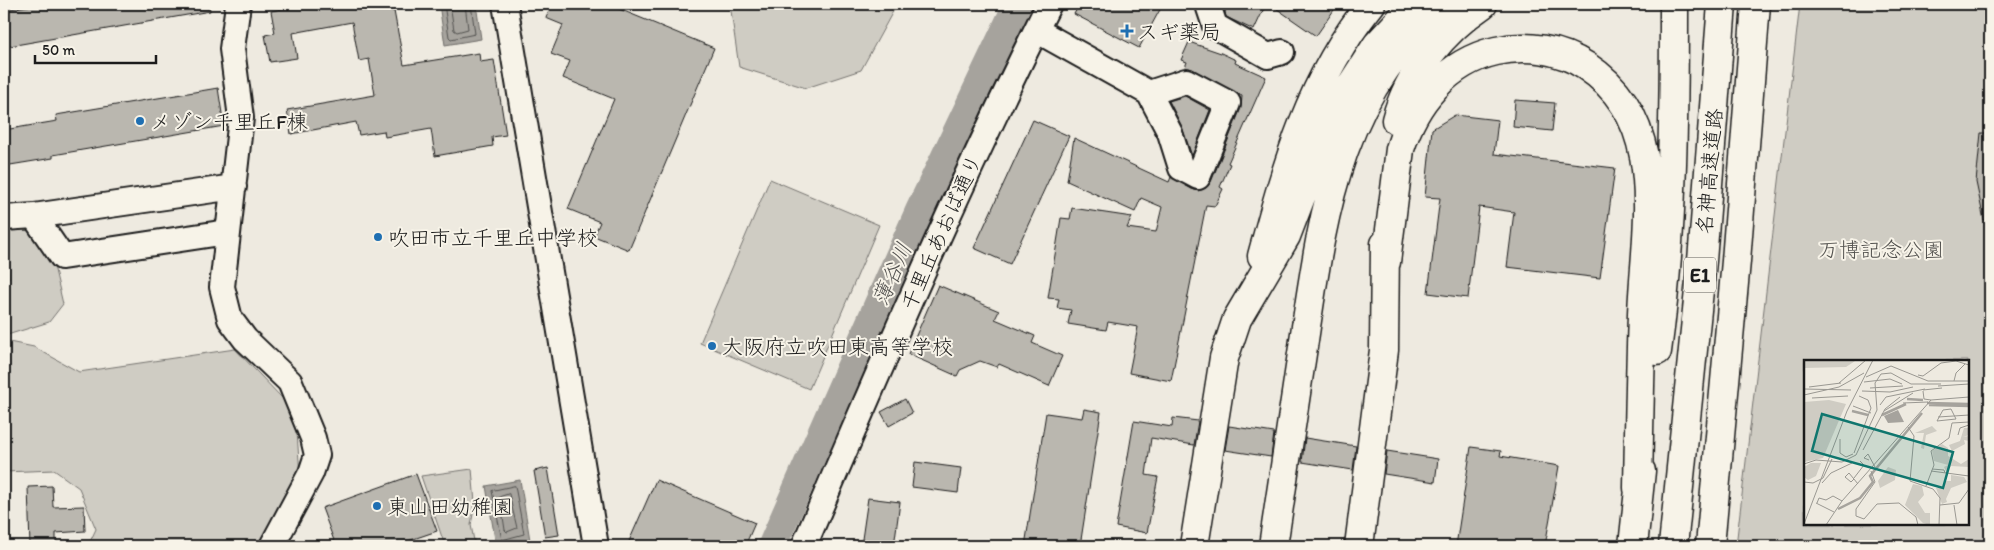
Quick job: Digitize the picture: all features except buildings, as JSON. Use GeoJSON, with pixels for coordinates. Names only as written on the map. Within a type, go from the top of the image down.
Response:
{"type":"FeatureCollection","features":[{"type":"Feature","properties":{"kind":"highway"},"geometry":{"type":"LineString","coordinates":[[1251,296],[1285,171],[1310,103],[1344,40],[1371,4]]}},
{"type":"Feature","properties":{"kind":"highway"},"geometry":{"type":"LineString","coordinates":[[1196,544],[1224,358],[1237,319],[1286,236],[1328,126],[1339,104],[1377,45],[1415,4]]}},
{"type":"Feature","properties":{"kind":"highway"},"geometry":{"type":"LineString","coordinates":[[1274,546],[1324,212],[1342,154],[1355,122],[1382,72],[1420,28],[1447,4]]}},
{"type":"Feature","properties":{"kind":"highway"},"geometry":{"type":"LineString","coordinates":[[1359,546],[1384,350],[1385,175],[1397,115],[1410,83],[1431,53],[1453,27],[1483,4]]}},
{"type":"Feature","properties":{"kind":"highway"},"geometry":{"type":"LineString","coordinates":[[1633,546],[1638,488],[1658,342],[1667,257],[1673,172],[1674,4]]}},
{"type":"Feature","properties":{"kind":"highway","name":"名神高速道路"},"geometry":{"type":"LineString","coordinates":[[1673,546],[1701,270],[1722,4]]}},
{"type":"Feature","properties":{"kind":"highway","name":"名神高速道路"},"geometry":{"type":"LineString","coordinates":[[1710,546],[1736,261],[1756,4]]}},
{"type":"Feature","properties":{"kind":"highway"},"geometry":{"type":"LineString","coordinates":[[1736,261],[1772,4]]}},
{"type":"Feature","properties":{"kind":"highway"},"geometry":{"type":"LineString","coordinates":[[1386,262],[1400,149],[1410,121],[1417,109],[1443,78],[1482,55],[1503,49],[1525,48],[1561,54],[1580,62],[1609,84],[1623,100],[1633,118],[1640,138],[1647,176],[1648,221],[1642,313],[1638,488]]}},
{"type":"Feature","properties":{"kind":"street"},"geometry":{"type":"LineString","coordinates":[[238,4],[232,48],[241,118],[222,287],[230,319],[245,339],[290,382],[313,438],[316,455],[311,473],[272,546]]}},
{"type":"Feature","properties":{"kind":"street"},"geometry":{"type":"LineString","coordinates":[[506,4],[596,546]]}},
{"type":"Feature","properties":{"kind":"street","name":"千里丘あおば通り"},"geometry":{"type":"LineString","coordinates":[[804,546],[976,151],[1049,4]]}},
{"type":"Feature","properties":{"kind":"street"},"geometry":{"type":"LineString","coordinates":[[1211,4],[1209,8],[1214,26],[1268,56],[1282,52]]}},
{"type":"Feature","properties":{"kind":"street"},"geometry":{"type":"LineString","coordinates":[[1036,30],[1149,93]]}},
{"type":"Feature","properties":{"kind":"street"},"geometry":{"type":"LineString","coordinates":[[4,218],[34,216],[234,187]]}},
{"type":"Feature","properties":{"kind":"street"},"geometry":{"type":"LineString","coordinates":[[34,216],[62,257],[228,232]]}},
{"type":"Feature","properties":{"kind":"green space"},"geometry":{"type":"Polygon","coordinates":[[[730,4],[897,4],[861,70],[806,88],[739,67],[730,4]]]}},
{"type":"Feature","properties":{"kind":"green space","name":"万博記念公園"},"geometry":{"type":"Polygon","coordinates":[[[1800,4],[1990,4],[1990,546],[1736,546],[1800,4]]]}},
{"type":"Feature","properties":{"kind":"green space"},"geometry":{"type":"Polygon","coordinates":[[[770,179],[879,225],[809,389],[700,343],[770,179]]]}},
{"type":"Feature","properties":{"kind":"green space"},"geometry":{"type":"Polygon","coordinates":[[[19,225],[35,231],[50,249],[63,304],[49,322],[4,336],[4,279],[9,278],[4,226],[19,225]]]}},
{"type":"Feature","properties":{"kind":"green space"},"geometry":{"type":"Polygon","coordinates":[[[4,341],[34,347],[79,372],[235,349],[284,400],[297,432],[300,476],[256,546],[88,546],[96,529],[79,488],[54,470],[4,472],[4,341]]]}},
{"type":"Feature","properties":{"kind":"green space"},"geometry":{"type":"Polygon","coordinates":[[[472,469],[475,503],[471,525],[475,546],[442,546],[444,543],[421,476],[472,469]]]}},
{"type":"Feature","properties":{"kind":"water"},"geometry":{"type":"Polygon","coordinates":[[[439,4],[476,4],[481,39],[445,45],[439,4]]]}},
{"type":"Feature","properties":{"kind":"water"},"geometry":{"type":"Polygon","coordinates":[[[520,480],[530,540],[496,545],[486,486],[520,480]]]}},
{"type":"Feature","properties":{"kind":"waterway","name":"薄谷川"},"geometry":{"type":"LineString","coordinates":[[772,546],[919,212],[1018,4]]}},
{"type":"Feature","properties":{"kind":"place","name":"スギ薬局"},"geometry":{"type":"Point","coordinates":[1127,31]}},
{"type":"Feature","properties":{"kind":"place","name":"メゾン千里丘F棟"},"geometry":{"type":"Point","coordinates":[140,121]}},
{"type":"Feature","properties":{"kind":"place","name":"吹田市立千里丘中学校"},"geometry":{"type":"Point","coordinates":[378,237]}},
{"type":"Feature","properties":{"kind":"place","name":"大阪府立吹田東高等学校"},"geometry":{"type":"Point","coordinates":[712,346]}},
{"type":"Feature","properties":{"kind":"place","name":"東山田幼稚園"},"geometry":{"type":"Point","coordinates":[377,506]}}]}
